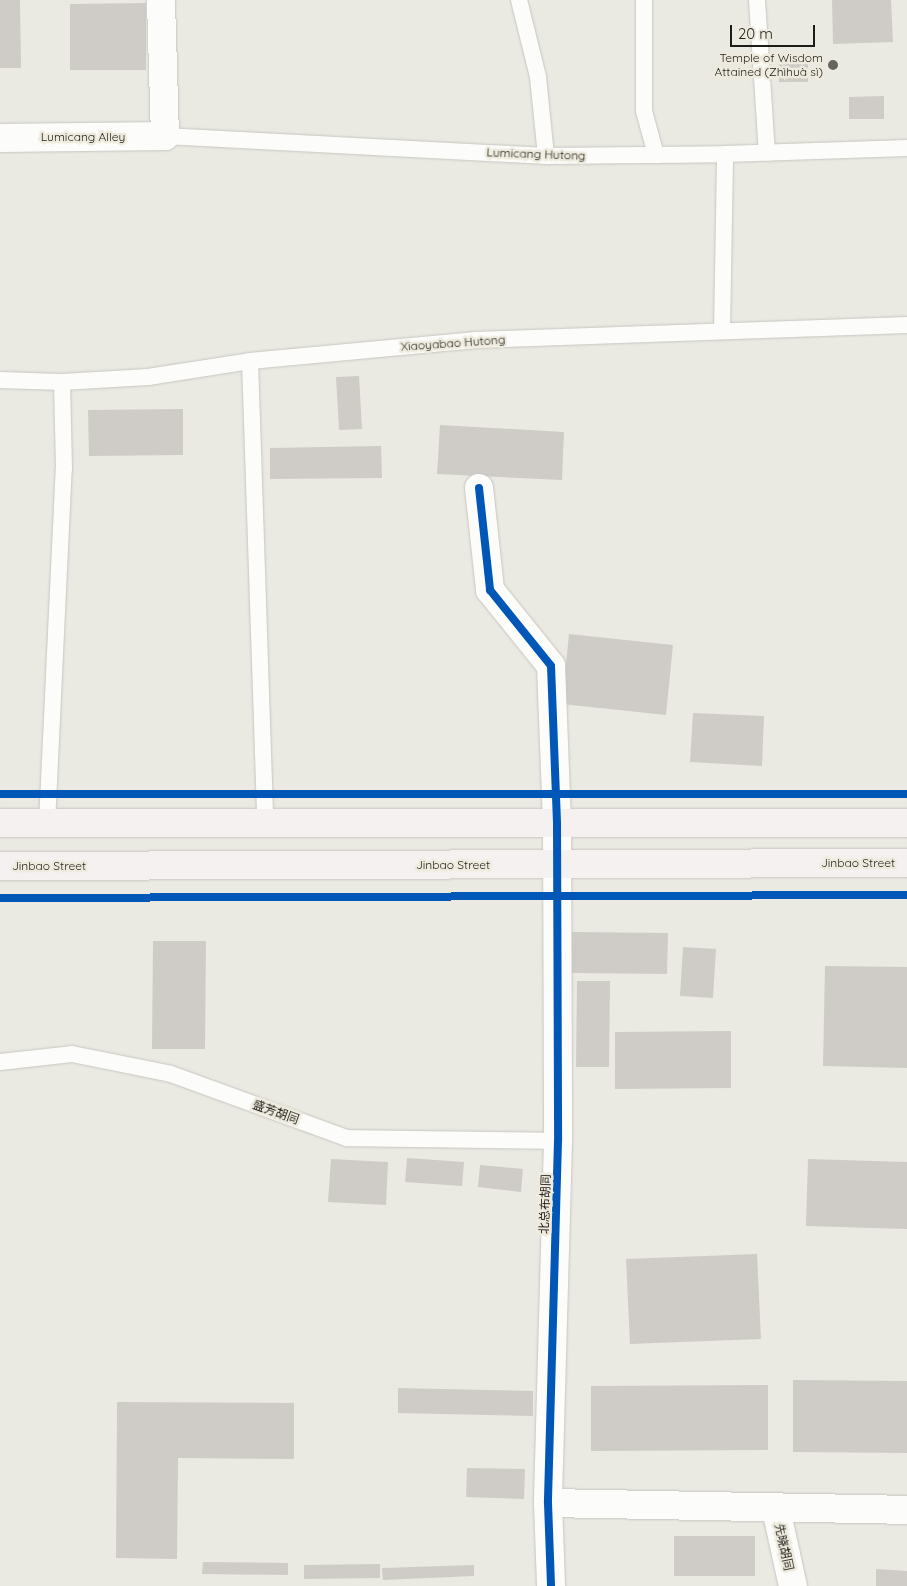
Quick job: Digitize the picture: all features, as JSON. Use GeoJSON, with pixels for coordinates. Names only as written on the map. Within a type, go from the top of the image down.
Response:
{"type":"FeatureCollection","features":[{"type":"Feature","properties":{"kind":"main road"},"geometry":{"type":"LineString","coordinates":[[0,823],[907,823]]}},
{"type":"Feature","properties":{"kind":"main road","name":"Jinbao Street"},"geometry":{"type":"LineString","coordinates":[[0,866],[907,863]]}},
{"type":"Feature","properties":{"kind":"street"},"geometry":{"type":"LineString","coordinates":[[161,0],[165,136]]}},
{"type":"Feature","properties":{"kind":"street","name":"Lumicang Alley"},"geometry":{"type":"LineString","coordinates":[[0,138],[165,136]]}},
{"type":"Feature","properties":{"kind":"street","name":"北总布胡同"},"geometry":{"type":"LineString","coordinates":[[479,488],[490,590],[551,666],[557,823],[558,1140],[548,1503],[551,1586]]}},
{"type":"Feature","properties":{"kind":"street"},"geometry":{"type":"LineString","coordinates":[[548,1503],[776,1509],[907,1510]]}},
{"type":"Feature","properties":{"kind":"street","name":"先晓胡同"},"geometry":{"type":"LineString","coordinates":[[776,1509],[793,1586]]}},
{"type":"Feature","properties":{"kind":"lane"},"geometry":{"type":"LineString","coordinates":[[519,0],[538,77],[546,156]]}},
{"type":"Feature","properties":{"kind":"lane"},"geometry":{"type":"LineString","coordinates":[[644,0],[644,111],[656,155]]}},
{"type":"Feature","properties":{"kind":"lane"},"geometry":{"type":"LineString","coordinates":[[757,0],[767,153]]}},
{"type":"Feature","properties":{"kind":"lane","name":"Lumicang Hutong"},"geometry":{"type":"LineString","coordinates":[[165,136],[546,156],[725,154],[907,148]]}},
{"type":"Feature","properties":{"kind":"lane"},"geometry":{"type":"LineString","coordinates":[[722,331],[725,154]]}},
{"type":"Feature","properties":{"kind":"lane","name":"Xiaoyabao Hutong"},"geometry":{"type":"LineString","coordinates":[[0,380],[62,382],[148,377],[250,361],[476,340],[907,325]]}},
{"type":"Feature","properties":{"kind":"lane"},"geometry":{"type":"LineString","coordinates":[[250,361],[265,824]]}},
{"type":"Feature","properties":{"kind":"lane"},"geometry":{"type":"LineString","coordinates":[[47,824],[64,469],[62,382]]}},
{"type":"Feature","properties":{"kind":"lane","name":"盛芳胡同"},"geometry":{"type":"LineString","coordinates":[[0,1062],[72,1054],[171,1074],[347,1138],[558,1140]]}},
{"type":"Feature","properties":{"kind":"building"},"geometry":{"type":"Polygon","coordinates":[[[0,0],[20,0],[21,68],[0,68],[0,0]]]}},
{"type":"Feature","properties":{"kind":"building"},"geometry":{"type":"Polygon","coordinates":[[[832,0],[891,0],[893,42],[833,44],[832,0]]]}},
{"type":"Feature","properties":{"kind":"building"},"geometry":{"type":"Polygon","coordinates":[[[146,3],[146,70],[70,70],[70,4],[146,3]]]}},
{"type":"Feature","properties":{"kind":"building"},"geometry":{"type":"Polygon","coordinates":[[[779,54],[808,54],[808,82],[779,82],[779,54]]]}},
{"type":"Feature","properties":{"kind":"building"},"geometry":{"type":"Polygon","coordinates":[[[884,96],[884,119],[849,119],[849,97],[884,96]]]}},
{"type":"Feature","properties":{"kind":"building"},"geometry":{"type":"Polygon","coordinates":[[[359,376],[362,429],[339,430],[336,377],[359,376]]]}},
{"type":"Feature","properties":{"kind":"building"},"geometry":{"type":"Polygon","coordinates":[[[183,409],[183,455],[89,456],[88,410],[183,409]]]}},
{"type":"Feature","properties":{"kind":"building"},"geometry":{"type":"Polygon","coordinates":[[[440,425],[564,432],[562,480],[437,474],[440,425]]]}},
{"type":"Feature","properties":{"kind":"building"},"geometry":{"type":"Polygon","coordinates":[[[381,446],[382,478],[270,479],[270,448],[381,446]]]}},
{"type":"Feature","properties":{"kind":"building"},"geometry":{"type":"Polygon","coordinates":[[[569,634],[673,645],[666,715],[562,704],[569,634]]]}},
{"type":"Feature","properties":{"kind":"building"},"geometry":{"type":"Polygon","coordinates":[[[693,713],[764,716],[762,766],[690,762],[693,713]]]}},
{"type":"Feature","properties":{"kind":"building"},"geometry":{"type":"Polygon","coordinates":[[[572,932],[668,933],[667,974],[572,973],[572,932]]]}},
{"type":"Feature","properties":{"kind":"building"},"geometry":{"type":"Polygon","coordinates":[[[153,941],[206,941],[205,1049],[152,1049],[153,941]]]}},
{"type":"Feature","properties":{"kind":"building"},"geometry":{"type":"Polygon","coordinates":[[[683,947],[716,949],[713,998],[680,996],[683,947]]]}},
{"type":"Feature","properties":{"kind":"building"},"geometry":{"type":"Polygon","coordinates":[[[825,966],[907,967],[907,1068],[823,1066],[825,966]]]}},
{"type":"Feature","properties":{"kind":"building"},"geometry":{"type":"Polygon","coordinates":[[[577,981],[610,981],[609,1067],[576,1067],[577,981]]]}},
{"type":"Feature","properties":{"kind":"building"},"geometry":{"type":"Polygon","coordinates":[[[731,1031],[731,1088],[615,1089],[615,1032],[731,1031]]]}},
{"type":"Feature","properties":{"kind":"building"},"geometry":{"type":"Polygon","coordinates":[[[407,1158],[464,1162],[462,1186],[405,1182],[407,1158]]]}},
{"type":"Feature","properties":{"kind":"building"},"geometry":{"type":"Polygon","coordinates":[[[331,1159],[388,1162],[386,1205],[328,1202],[331,1159]]]}},
{"type":"Feature","properties":{"kind":"building"},"geometry":{"type":"Polygon","coordinates":[[[808,1159],[907,1162],[907,1229],[806,1226],[808,1159]]]}},
{"type":"Feature","properties":{"kind":"building"},"geometry":{"type":"Polygon","coordinates":[[[480,1165],[523,1169],[521,1192],[478,1187],[480,1165]]]}},
{"type":"Feature","properties":{"kind":"building"},"geometry":{"type":"Polygon","coordinates":[[[757,1254],[761,1339],[630,1344],[626,1259],[757,1254]]]}},
{"type":"Feature","properties":{"kind":"building"},"geometry":{"type":"Polygon","coordinates":[[[793,1380],[907,1381],[907,1453],[793,1452],[793,1380]]]}},
{"type":"Feature","properties":{"kind":"building"},"geometry":{"type":"Polygon","coordinates":[[[768,1385],[768,1450],[591,1451],[591,1386],[768,1385]]]}},
{"type":"Feature","properties":{"kind":"building"},"geometry":{"type":"Polygon","coordinates":[[[398,1388],[533,1391],[533,1416],[398,1413],[398,1388]]]}},
{"type":"Feature","properties":{"kind":"building"},"geometry":{"type":"Polygon","coordinates":[[[117,1402],[294,1403],[294,1459],[178,1458],[177,1559],[116,1558],[117,1402]]]}},
{"type":"Feature","properties":{"kind":"building"},"geometry":{"type":"Polygon","coordinates":[[[467,1468],[525,1469],[524,1499],[466,1497],[467,1468]]]}},
{"type":"Feature","properties":{"kind":"building"},"geometry":{"type":"Polygon","coordinates":[[[674,1536],[755,1536],[755,1576],[674,1576],[674,1536]]]}},
{"type":"Feature","properties":{"kind":"building"},"geometry":{"type":"Polygon","coordinates":[[[203,1562],[288,1563],[288,1575],[202,1574],[203,1562]]]}},
{"type":"Feature","properties":{"kind":"building"},"geometry":{"type":"Polygon","coordinates":[[[380,1564],[380,1578],[304,1579],[304,1565],[380,1564]]]}},
{"type":"Feature","properties":{"kind":"building"},"geometry":{"type":"Polygon","coordinates":[[[474,1565],[474,1576],[383,1580],[382,1568],[474,1565]]]}},
{"type":"Feature","properties":{"kind":"building"},"geometry":{"type":"Polygon","coordinates":[[[876,1569],[907,1571],[907,1586],[876,1586],[876,1569]]]}},
{"type":"Feature","properties":{"kind":"cycle path"},"geometry":{"type":"LineString","coordinates":[[479,488],[490,590],[551,666],[557,823],[558,1141],[548,1503],[551,1586]]}},
{"type":"Feature","properties":{"kind":"cycle path"},"geometry":{"type":"LineString","coordinates":[[0,794],[907,794]]}},
{"type":"Feature","properties":{"kind":"cycle path"},"geometry":{"type":"LineString","coordinates":[[0,898],[907,895]]}},
{"type":"Feature","properties":{"kind":"place","name":"Temple of Wisdom Attained (Zhìhuà sì)"},"geometry":{"type":"Point","coordinates":[833,65]}}]}
